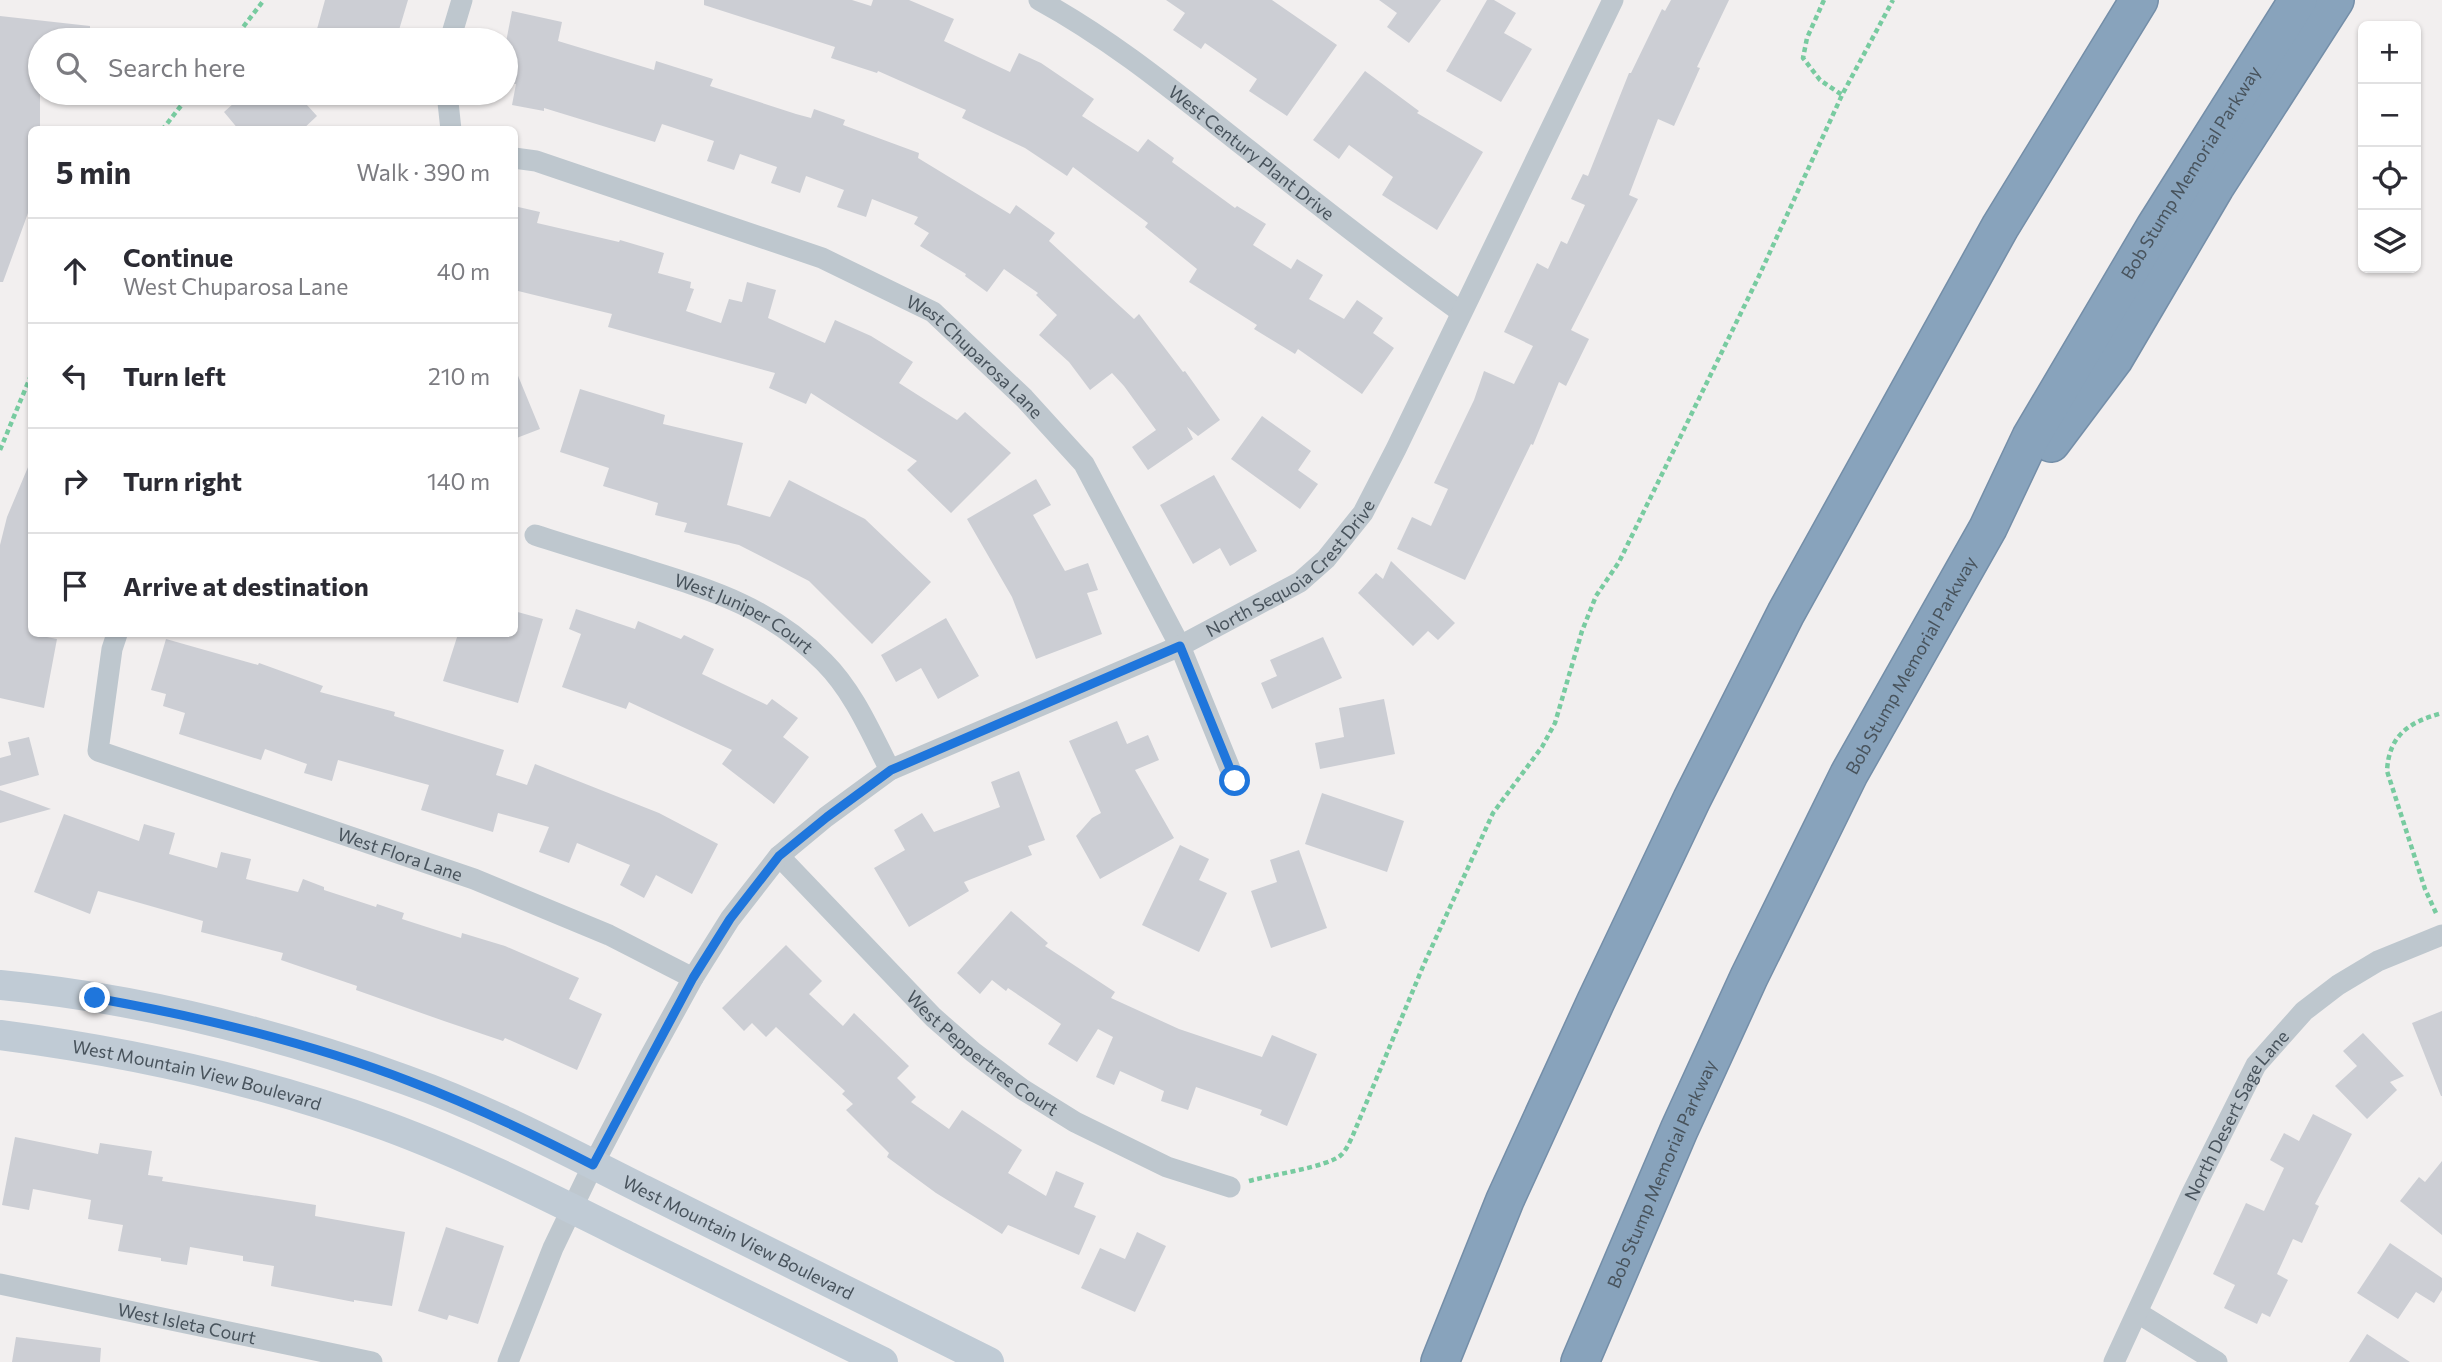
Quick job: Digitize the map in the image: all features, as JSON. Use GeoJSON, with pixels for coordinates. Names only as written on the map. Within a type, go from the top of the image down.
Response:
{"type":"FeatureCollection","features":[{"type":"Feature","properties":{"kind":"highway","name":"Bob Stump Memorial Parkway"},"geometry":{"type":"LineString","coordinates":[[1580,1362],[1679,1130],[1749,977],[1849,774],[1988,528],[2031,437],[2155,228],[2298,0]]}},
{"type":"Feature","properties":{"kind":"highway"},"geometry":{"type":"LineString","coordinates":[[1988,528],[2114,359],[2215,187],[2335,0]]}},
{"type":"Feature","properties":{"kind":"highway"},"geometry":{"type":"LineString","coordinates":[[1440,1362],[1505,1200],[1590,1013],[1692,799],[1786,613],[1994,239],[2138,2]]}},
{"type":"Feature","properties":{"kind":"street"},"geometry":{"type":"LineString","coordinates":[[454,28],[462,0]]}},
{"type":"Feature","properties":{"kind":"street","name":"West Century Plant Drive"},"geometry":{"type":"LineString","coordinates":[[1039,0],[1083,24],[1129,55],[1361,240],[1461,312]]}},
{"type":"Feature","properties":{"kind":"street","name":"North Sequoia Crest Drive"},"geometry":{"type":"LineString","coordinates":[[508,1362],[553,1248],[593,1165],[693,978],[730,919],[779,856],[891,770],[1180,646],[1300,582],[1326,559],[1363,513],[1606,3]]}},
{"type":"Feature","properties":{"kind":"street"},"geometry":{"type":"LineString","coordinates":[[449,105],[451,126]]}},
{"type":"Feature","properties":{"kind":"street","name":"West Chuparosa Lane"},"geometry":{"type":"LineString","coordinates":[[518,159],[536,161],[822,258],[933,312],[1024,398],[1084,464],[1180,646],[1235,781]]}},
{"type":"Feature","properties":{"kind":"street","name":"West Juniper Court"},"geometry":{"type":"LineString","coordinates":[[535,535],[714,590],[751,606],[788,631],[824,662],[856,702],[891,770]]}},
{"type":"Feature","properties":{"kind":"street","name":"West Flora Lane"},"geometry":{"type":"LineString","coordinates":[[116,637],[98,751],[474,879],[609,935],[693,978]]}},
{"type":"Feature","properties":{"kind":"street","name":"West Peppertree Court"},"geometry":{"type":"LineString","coordinates":[[779,856],[933,1017],[1022,1089],[1075,1122],[1167,1167],[1230,1187]]}},
{"type":"Feature","properties":{"kind":"street","name":"North Desert Sage Lane"},"geometry":{"type":"LineString","coordinates":[[2114,1362],[2256,1065],[2304,1011],[2338,985],[2438,929]]}},
{"type":"Feature","properties":{"kind":"street","name":"West Mountain View Boulevard"},"geometry":{"type":"LineString","coordinates":[[0,985],[154,1009],[310,1049],[407,1080],[530,1132],[989,1362]]}},
{"type":"Feature","properties":{"kind":"street","name":"West Mountain View Boulevard"},"geometry":{"type":"LineString","coordinates":[[0,1035],[62,1043],[235,1080],[327,1107],[439,1147],[572,1209],[883,1362]]}},
{"type":"Feature","properties":{"kind":"street","name":"West Isleta Court"},"geometry":{"type":"LineString","coordinates":[[0,1283],[372,1362]]}},
{"type":"Feature","properties":{"kind":"street"},"geometry":{"type":"LineString","coordinates":[[2138,1313],[2217,1362]]}},
{"type":"Feature","properties":{"kind":"path"},"geometry":{"type":"LineString","coordinates":[[242,28],[264,0]]}},
{"type":"Feature","properties":{"kind":"path"},"geometry":{"type":"LineString","coordinates":[[1824,0],[1807,37],[1803,58],[1820,80],[1842,95]]}},
{"type":"Feature","properties":{"kind":"path"},"geometry":{"type":"LineString","coordinates":[[1230,1187],[1273,1174],[1319,1165],[1342,1155],[1353,1135],[1424,964],[1493,813],[1542,747],[1555,723],[1582,631],[1596,596],[1619,562],[1759,276],[1842,95],[1894,0]]}},
{"type":"Feature","properties":{"kind":"path"},"geometry":{"type":"LineString","coordinates":[[165,126],[182,105]]}},
{"type":"Feature","properties":{"kind":"path"},"geometry":{"type":"LineString","coordinates":[[0,450],[28,383]]}},
{"type":"Feature","properties":{"kind":"path"},"geometry":{"type":"LineString","coordinates":[[2438,929],[2387,771],[2388,757],[2395,740],[2406,727],[2442,713]]}},
{"type":"Feature","properties":{"kind":"building"},"geometry":{"type":"Polygon","coordinates":[[[325,0],[408,0],[400,28],[317,28],[325,0]]]}},
{"type":"Feature","properties":{"kind":"building"},"geometry":{"type":"Polygon","coordinates":[[[704,0],[852,0],[871,6],[873,0],[909,0],[954,19],[944,41],[1010,72],[1019,53],[1041,63],[1094,99],[1082,116],[1138,152],[1148,139],[1174,158],[1172,162],[1235,208],[1237,206],[1266,224],[1253,245],[1291,269],[1297,259],[1323,275],[1309,299],[1344,319],[1357,300],[1383,318],[1373,333],[1394,348],[1362,394],[1298,349],[1295,354],[1254,329],[1257,325],[1189,282],[1197,269],[1145,227],[1148,223],[1073,167],[1067,176],[1025,148],[962,118],[966,110],[878,71],[877,73],[831,58],[835,47],[704,5],[704,0]]]}},
{"type":"Feature","properties":{"kind":"building"},"geometry":{"type":"Polygon","coordinates":[[[1166,0],[1272,0],[1337,45],[1287,116],[1249,91],[1257,79],[1205,43],[1201,49],[1173,30],[1185,13],[1166,0]]]}},
{"type":"Feature","properties":{"kind":"building"},"geometry":{"type":"Polygon","coordinates":[[[1379,0],[1441,0],[1409,43],[1387,27],[1397,13],[1379,0]]]}},
{"type":"Feature","properties":{"kind":"building"},"geometry":{"type":"Polygon","coordinates":[[[1487,0],[1494,0],[1516,13],[1504,33],[1532,49],[1501,102],[1446,71],[1487,0]]]}},
{"type":"Feature","properties":{"kind":"building"},"geometry":{"type":"Polygon","coordinates":[[[1671,0],[1729,0],[1697,67],[1700,68],[1674,126],[1658,119],[1629,195],[1638,199],[1571,330],[1589,339],[1566,386],[1559,382],[1533,445],[1531,444],[1465,580],[1397,549],[1412,517],[1431,526],[1448,489],[1434,483],[1474,400],[1484,371],[1514,384],[1533,346],[1504,332],[1537,263],[1548,269],[1561,241],[1567,244],[1585,205],[1571,199],[1583,174],[1588,176],[1629,73],[1662,9],[1665,11],[1671,0]]]}},
{"type":"Feature","properties":{"kind":"building"},"geometry":{"type":"Polygon","coordinates":[[[512,11],[562,22],[558,41],[654,70],[656,61],[713,79],[710,86],[811,118],[814,109],[845,120],[843,125],[919,153],[918,158],[1010,214],[1016,205],[1055,233],[1049,241],[1134,319],[1139,314],[1220,420],[1198,436],[1187,427],[1193,439],[1148,470],[1132,447],[1156,430],[1112,373],[1090,390],[1069,362],[1039,335],[1057,315],[1036,295],[1038,293],[1004,269],[987,292],[965,276],[966,274],[920,246],[929,233],[914,224],[918,217],[872,199],[866,217],[837,207],[844,190],[806,176],[800,193],[771,183],[777,167],[740,154],[734,170],[707,161],[714,141],[662,124],[655,142],[544,108],[544,111],[512,105],[518,105],[518,28],[509,28],[512,11]]]}},
{"type":"Feature","properties":{"kind":"building"},"geometry":{"type":"Polygon","coordinates":[[[0,16],[90,26],[28,28],[28,105],[40,105],[40,126],[28,126],[28,213],[3,282],[0,282],[0,16]]]}},
{"type":"Feature","properties":{"kind":"building"},"geometry":{"type":"Polygon","coordinates":[[[1365,71],[1419,111],[1417,113],[1483,152],[1437,230],[1382,195],[1393,177],[1349,145],[1339,159],[1313,140],[1365,71]]]}},
{"type":"Feature","properties":{"kind":"building"},"geometry":{"type":"Polygon","coordinates":[[[232,105],[307,105],[317,116],[306,126],[236,126],[224,112],[232,105]]]}},
{"type":"Feature","properties":{"kind":"building"},"geometry":{"type":"Polygon","coordinates":[[[518,207],[540,212],[537,223],[619,242],[620,240],[664,253],[658,273],[691,282],[690,288],[694,289],[686,311],[721,323],[729,299],[742,302],[747,282],[776,290],[768,318],[825,343],[835,320],[871,336],[913,362],[899,383],[957,420],[965,412],[1011,453],[951,513],[907,470],[917,461],[811,393],[806,404],[769,388],[775,373],[608,327],[612,314],[518,291],[518,207]]]}},
{"type":"Feature","properties":{"kind":"building"},"geometry":{"type":"Polygon","coordinates":[[[518,376],[540,429],[518,437],[518,376]]]}},
{"type":"Feature","properties":{"kind":"building"},"geometry":{"type":"Polygon","coordinates":[[[580,389],[665,415],[663,424],[743,443],[727,505],[770,517],[789,480],[865,519],[931,582],[872,644],[809,581],[739,545],[684,532],[687,523],[655,515],[658,503],[603,486],[609,468],[560,452],[580,389]]]}},
{"type":"Feature","properties":{"kind":"building"},"geometry":{"type":"Polygon","coordinates":[[[1262,416],[1311,451],[1298,470],[1318,484],[1300,509],[1231,459],[1262,416]]]}},
{"type":"Feature","properties":{"kind":"building"},"geometry":{"type":"Polygon","coordinates":[[[28,467],[28,637],[57,639],[44,708],[0,698],[0,545],[7,517],[28,467]]]}},
{"type":"Feature","properties":{"kind":"building"},"geometry":{"type":"Polygon","coordinates":[[[1214,475],[1257,551],[1230,566],[1220,548],[1193,564],[1160,505],[1214,475]]]}},
{"type":"Feature","properties":{"kind":"building"},"geometry":{"type":"Polygon","coordinates":[[[1036,479],[1051,505],[1033,515],[1065,571],[1088,563],[1098,590],[1087,593],[1102,634],[1036,659],[1012,597],[967,519],[1036,479]]]}},
{"type":"Feature","properties":{"kind":"building"},"geometry":{"type":"Polygon","coordinates":[[[1391,561],[1455,623],[1438,640],[1428,631],[1413,646],[1358,593],[1376,573],[1383,579],[1391,561]]]}},
{"type":"Feature","properties":{"kind":"building"},"geometry":{"type":"Polygon","coordinates":[[[576,609],[635,629],[638,621],[681,639],[684,635],[714,649],[702,674],[767,705],[772,699],[798,718],[783,737],[809,757],[774,804],[722,764],[732,750],[629,702],[626,709],[562,687],[581,634],[569,629],[576,609]]]}},
{"type":"Feature","properties":{"kind":"building"},"geometry":{"type":"Polygon","coordinates":[[[518,612],[543,619],[518,703],[443,681],[457,637],[518,637],[518,612]]]}},
{"type":"Feature","properties":{"kind":"building"},"geometry":{"type":"Polygon","coordinates":[[[946,618],[979,676],[938,699],[921,668],[896,682],[881,655],[946,618]]]}},
{"type":"Feature","properties":{"kind":"building"},"geometry":{"type":"Polygon","coordinates":[[[1323,637],[1342,678],[1272,709],[1261,683],[1277,676],[1270,660],[1323,637]]]}},
{"type":"Feature","properties":{"kind":"building"},"geometry":{"type":"Polygon","coordinates":[[[166,639],[258,665],[259,663],[323,686],[320,692],[395,712],[394,716],[504,750],[496,775],[527,785],[535,764],[659,813],[718,844],[692,894],[656,875],[644,898],[620,885],[630,865],[577,843],[569,863],[539,852],[549,827],[498,813],[493,832],[421,810],[429,785],[338,760],[332,781],[304,773],[307,764],[265,749],[261,760],[179,734],[185,713],[163,706],[166,694],[151,690],[166,639]]]}},
{"type":"Feature","properties":{"kind":"building"},"geometry":{"type":"Polygon","coordinates":[[[1384,699],[1395,754],[1320,769],[1315,743],[1344,737],[1339,708],[1384,699]]]}},
{"type":"Feature","properties":{"kind":"building"},"geometry":{"type":"Polygon","coordinates":[[[1117,721],[1127,744],[1148,735],[1159,760],[1135,770],[1174,838],[1100,879],[1076,836],[1092,818],[1101,813],[1069,741],[1117,721]]]}},
{"type":"Feature","properties":{"kind":"building"},"geometry":{"type":"Polygon","coordinates":[[[29,737],[39,775],[0,786],[0,758],[11,755],[8,742],[29,737]]]}},
{"type":"Feature","properties":{"kind":"building"},"geometry":{"type":"Polygon","coordinates":[[[1019,771],[1045,840],[1028,846],[1032,855],[964,882],[969,891],[909,927],[874,868],[905,850],[894,830],[922,813],[934,832],[1000,807],[991,782],[1019,771]]]}},
{"type":"Feature","properties":{"kind":"building"},"geometry":{"type":"Polygon","coordinates":[[[0,790],[51,809],[0,823],[0,790]]]}},
{"type":"Feature","properties":{"kind":"building"},"geometry":{"type":"Polygon","coordinates":[[[1322,793],[1404,821],[1387,872],[1305,844],[1322,793]]]}},
{"type":"Feature","properties":{"kind":"building"},"geometry":{"type":"Polygon","coordinates":[[[64,814],[139,841],[144,824],[175,833],[169,854],[217,868],[221,852],[251,859],[246,879],[298,892],[303,879],[324,887],[324,890],[404,913],[402,919],[461,938],[462,933],[505,946],[579,978],[569,999],[602,1014],[577,1070],[505,1038],[503,1041],[356,990],[357,986],[281,960],[283,953],[201,932],[203,921],[98,891],[90,914],[34,892],[64,814]]]}},
{"type":"Feature","properties":{"kind":"building"},"geometry":{"type":"Polygon","coordinates":[[[1180,845],[1209,859],[1199,880],[1227,893],[1199,952],[1142,925],[1180,845]]]}},
{"type":"Feature","properties":{"kind":"building"},"geometry":{"type":"Polygon","coordinates":[[[1299,850],[1327,928],[1271,948],[1251,891],[1277,882],[1270,860],[1299,850]]]}},
{"type":"Feature","properties":{"kind":"building"},"geometry":{"type":"Polygon","coordinates":[[[1011,911],[1048,943],[1045,946],[1115,992],[1111,998],[1179,1029],[1262,1057],[1272,1035],[1317,1054],[1287,1126],[1260,1115],[1262,1110],[1196,1087],[1188,1110],[1161,1101],[1164,1091],[1120,1071],[1114,1085],[1096,1077],[1113,1037],[1098,1029],[1077,1062],[1048,1044],[1061,1024],[992,980],[980,994],[957,973],[1011,911]]]}},
{"type":"Feature","properties":{"kind":"building"},"geometry":{"type":"Polygon","coordinates":[[[786,945],[822,981],[809,994],[843,1026],[854,1013],[909,1066],[897,1078],[916,1097],[911,1102],[949,1129],[962,1110],[1022,1150],[1008,1173],[1046,1196],[1056,1171],[1084,1183],[1074,1207],[1096,1216],[1079,1255],[1008,1225],[1002,1234],[936,1193],[887,1157],[889,1153],[846,1110],[853,1104],[842,1094],[845,1091],[776,1027],[766,1037],[752,1023],[744,1031],[722,1008],[786,945]]]}},
{"type":"Feature","properties":{"kind":"building"},"geometry":{"type":"Polygon","coordinates":[[[2442,1011],[2442,1096],[2441,1096],[2412,1023],[2442,1011]]]}},
{"type":"Feature","properties":{"kind":"building"},"geometry":{"type":"Polygon","coordinates":[[[2363,1033],[2404,1076],[2390,1082],[2397,1090],[2367,1119],[2335,1086],[2357,1066],[2343,1051],[2363,1033]]]}},
{"type":"Feature","properties":{"kind":"building"},"geometry":{"type":"Polygon","coordinates":[[[2313,1114],[2352,1134],[2315,1204],[2319,1206],[2302,1243],[2293,1239],[2277,1274],[2288,1280],[2270,1317],[2262,1313],[2257,1324],[2224,1308],[2235,1285],[2213,1274],[2246,1203],[2264,1211],[2284,1168],[2270,1160],[2284,1133],[2299,1141],[2313,1114]]]}},
{"type":"Feature","properties":{"kind":"building"},"geometry":{"type":"Polygon","coordinates":[[[15,1137],[98,1154],[100,1143],[152,1151],[148,1175],[163,1177],[162,1181],[316,1205],[315,1216],[405,1232],[392,1306],[354,1302],[271,1286],[274,1266],[243,1261],[243,1256],[190,1247],[187,1265],[118,1251],[123,1225],[88,1219],[91,1200],[33,1189],[29,1210],[2,1205],[15,1137]]]}},
{"type":"Feature","properties":{"kind":"building"},"geometry":{"type":"Polygon","coordinates":[[[2442,1161],[2442,1235],[2400,1201],[2419,1177],[2425,1182],[2442,1161]]]}},
{"type":"Feature","properties":{"kind":"building"},"geometry":{"type":"Polygon","coordinates":[[[446,1227],[504,1246],[478,1324],[449,1315],[447,1320],[418,1311],[446,1227]]]}},
{"type":"Feature","properties":{"kind":"building"},"geometry":{"type":"Polygon","coordinates":[[[1137,1232],[1166,1246],[1135,1312],[1081,1288],[1100,1248],[1125,1259],[1137,1232]]]}},
{"type":"Feature","properties":{"kind":"building"},"geometry":{"type":"Polygon","coordinates":[[[2390,1243],[2442,1278],[2442,1290],[2434,1303],[2416,1292],[2398,1319],[2357,1293],[2390,1243]]]}},
{"type":"Feature","properties":{"kind":"building"},"geometry":{"type":"Polygon","coordinates":[[[2367,1334],[2410,1362],[2349,1362],[2367,1334]]]}},
{"type":"Feature","properties":{"kind":"building"},"geometry":{"type":"Polygon","coordinates":[[[16,1337],[101,1348],[100,1362],[12,1362],[16,1337]]]}},
{"type":"Feature","properties":{"kind":"route"},"geometry":{"type":"LineString","coordinates":[[95,998],[213,1022],[407,1080],[530,1132],[593,1165],[693,978],[730,919],[779,856],[891,770],[1180,646],[1235,781]]}}]}
